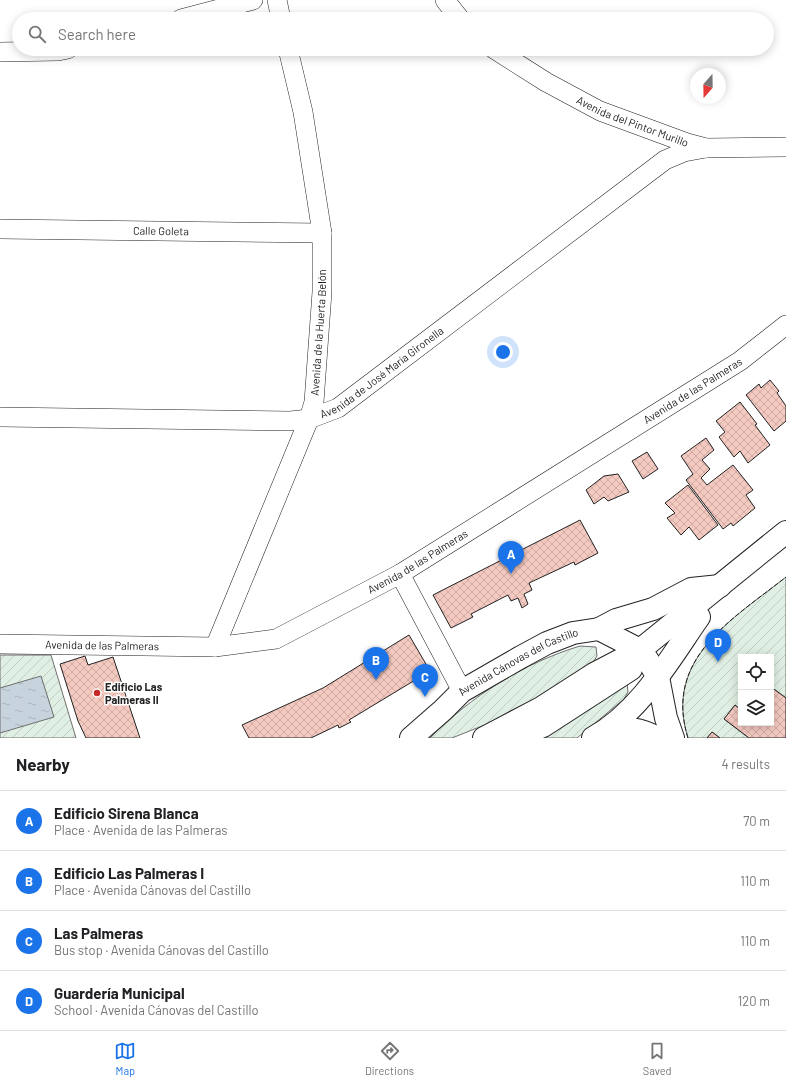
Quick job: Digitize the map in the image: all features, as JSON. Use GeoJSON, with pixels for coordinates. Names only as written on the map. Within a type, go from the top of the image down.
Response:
{"type":"FeatureCollection","features":[{"type":"Feature","properties":{"kind":"main road"},"geometry":{"type":"LineString","coordinates":[[600,734],[628,710],[648,662],[720,586],[786,532]]}},
{"type":"Feature","properties":{"kind":"main road"},"geometry":{"type":"LineString","coordinates":[[515,738],[544,726],[648,662],[699,617],[786,548]]}},
{"type":"Feature","properties":{"kind":"main road","name":"Avenida Cánovas del Castillo"},"geometry":{"type":"LineString","coordinates":[[411,738],[462,691],[547,643],[573,633],[599,629],[616,620],[653,609],[691,589],[720,586]]}},
{"type":"Feature","properties":{"kind":"main road"},"geometry":{"type":"LineString","coordinates":[[599,629],[648,662],[673,738]]}},
{"type":"Feature","properties":{"kind":"main road"},"geometry":{"type":"LineString","coordinates":[[484,738],[509,723],[541,708],[594,674],[648,662]]}},
{"type":"Feature","properties":{"kind":"main road"},"geometry":{"type":"LineString","coordinates":[[600,734],[625,728],[642,730],[657,738]]}},
{"type":"Feature","properties":{"kind":"street"},"geometry":{"type":"LineString","coordinates":[[208,12],[253,0]]}},
{"type":"Feature","properties":{"kind":"street"},"geometry":{"type":"LineString","coordinates":[[277,0],[280,12]]}},
{"type":"Feature","properties":{"kind":"street"},"geometry":{"type":"LineString","coordinates":[[445,0],[454,12]]}},
{"type":"Feature","properties":{"kind":"street"},"geometry":{"type":"LineString","coordinates":[[0,52],[12,52]]}},
{"type":"Feature","properties":{"kind":"street","name":"Avenida de la Huerta Belón"},"geometry":{"type":"LineString","coordinates":[[215,647],[309,419],[314,402],[320,341],[323,261],[322,233],[303,112],[290,56]]}},
{"type":"Feature","properties":{"kind":"street","name":"Avenida del Pintor Murillo"},"geometry":{"type":"LineString","coordinates":[[505,56],[546,82],[600,111],[687,143],[706,148],[786,146]]}},
{"type":"Feature","properties":{"kind":"street","name":"Avenida de José María Gironella"},"geometry":{"type":"LineString","coordinates":[[0,417],[290,421],[309,419],[338,408],[665,160],[684,152],[706,148]]}},
{"type":"Feature","properties":{"kind":"street","name":"Calle Goleta"},"geometry":{"type":"LineString","coordinates":[[0,229],[322,233]]}},
{"type":"Feature","properties":{"kind":"street","name":"Avenida de las Palmeras"},"geometry":{"type":"LineString","coordinates":[[0,644],[215,647],[276,639],[400,574],[740,361],[786,325]]}},
{"type":"Feature","properties":{"kind":"street"},"geometry":{"type":"LineString","coordinates":[[400,574],[462,691]]}},
{"type":"Feature","properties":{"kind":"green space"},"geometry":{"type":"Polygon","coordinates":[[[786,577],[786,698],[774,689],[774,654],[738,654],[738,708],[735,705],[724,719],[749,738],[720,738],[712,732],[707,738],[688,738],[683,710],[685,685],[694,663],[708,644],[725,626],[786,577]]]}},
{"type":"Feature","properties":{"kind":"green space"},"geometry":{"type":"Polygon","coordinates":[[[580,646],[596,647],[597,656],[592,664],[556,689],[507,716],[452,738],[430,738],[463,708],[499,683],[539,662],[580,646]]]}},
{"type":"Feature","properties":{"kind":"green space"},"geometry":{"type":"Polygon","coordinates":[[[0,655],[51,655],[76,738],[0,738],[0,655]]]}},
{"type":"Feature","properties":{"kind":"green space"},"geometry":{"type":"Polygon","coordinates":[[[627,683],[628,692],[624,699],[577,738],[530,738],[627,683]]]}},
{"type":"Feature","properties":{"kind":"water"},"geometry":{"type":"Polygon","coordinates":[[[41,676],[54,717],[0,733],[0,688],[41,676]]]}},
{"type":"Feature","properties":{"kind":"building"},"geometry":{"type":"Polygon","coordinates":[[[770,380],[779,391],[777,393],[786,406],[786,421],[774,431],[746,395],[759,384],[761,388],[770,380]]]}},
{"type":"Feature","properties":{"kind":"building"},"geometry":{"type":"Polygon","coordinates":[[[740,402],[757,424],[755,425],[770,445],[748,463],[740,451],[734,457],[719,437],[725,432],[716,421],[740,402]]]}},
{"type":"Feature","properties":{"kind":"building"},"geometry":{"type":"Polygon","coordinates":[[[706,438],[714,450],[702,460],[710,469],[701,478],[707,485],[733,465],[753,490],[746,495],[755,508],[733,526],[731,523],[723,529],[686,480],[693,474],[681,456],[706,438]]]}},
{"type":"Feature","properties":{"kind":"building"},"geometry":{"type":"Polygon","coordinates":[[[647,452],[658,469],[643,479],[632,461],[647,452]]]}},
{"type":"Feature","properties":{"kind":"building"},"geometry":{"type":"Polygon","coordinates":[[[618,474],[629,492],[608,501],[604,497],[594,504],[586,490],[604,476],[618,474]]]}},
{"type":"Feature","properties":{"kind":"building"},"geometry":{"type":"Polygon","coordinates":[[[688,485],[718,525],[699,540],[689,527],[681,535],[667,518],[675,513],[665,503],[688,485]]]}},
{"type":"Feature","properties":{"kind":"building"},"geometry":{"type":"Polygon","coordinates":[[[580,520],[598,553],[575,565],[574,562],[529,583],[532,590],[524,594],[528,604],[522,608],[518,598],[511,601],[508,595],[471,614],[473,617],[451,628],[433,595],[580,520]]]}},
{"type":"Feature","properties":{"kind":"building"},"geometry":{"type":"Polygon","coordinates":[[[409,635],[430,671],[349,720],[351,722],[339,728],[338,725],[311,738],[249,738],[242,725],[323,688],[409,635]]]}},
{"type":"Feature","properties":{"kind":"building","name":"Edificio Las Palmeras II"},"geometry":{"type":"Polygon","coordinates":[[[85,656],[88,665],[113,657],[140,738],[86,738],[78,721],[60,664],[85,656]]]}},
{"type":"Feature","properties":{"kind":"building"},"geometry":{"type":"Polygon","coordinates":[[[774,689],[786,698],[786,738],[749,738],[724,719],[735,705],[738,708],[738,726],[774,726],[774,689]]]}},
{"type":"Feature","properties":{"kind":"building"},"geometry":{"type":"Polygon","coordinates":[[[712,732],[720,738],[707,738],[712,732]]]}},
{"type":"Feature","properties":{"kind":"fence"},"geometry":{"type":"LineString","coordinates":[[688,738],[683,710],[685,685],[694,663],[708,643],[725,625],[786,577]]}},
{"type":"Feature","properties":{"kind":"place","name":"Edificio Sirena Blanca"},"geometry":{"type":"Point","coordinates":[511,574]}},
{"type":"Feature","properties":{"kind":"place","name":"Guardería Municipal"},"geometry":{"type":"Point","coordinates":[718,662]}},
{"type":"Feature","properties":{"kind":"place","name":"Edificio Las Palmeras I"},"geometry":{"type":"Point","coordinates":[376,680]}},
{"type":"Feature","properties":{"kind":"place","name":"Edificio Las Palmeras II"},"geometry":{"type":"Point","coordinates":[97,693]}},
{"type":"Feature","properties":{"kind":"place","name":"Las Palmeras"},"geometry":{"type":"Point","coordinates":[425,697]}}]}
